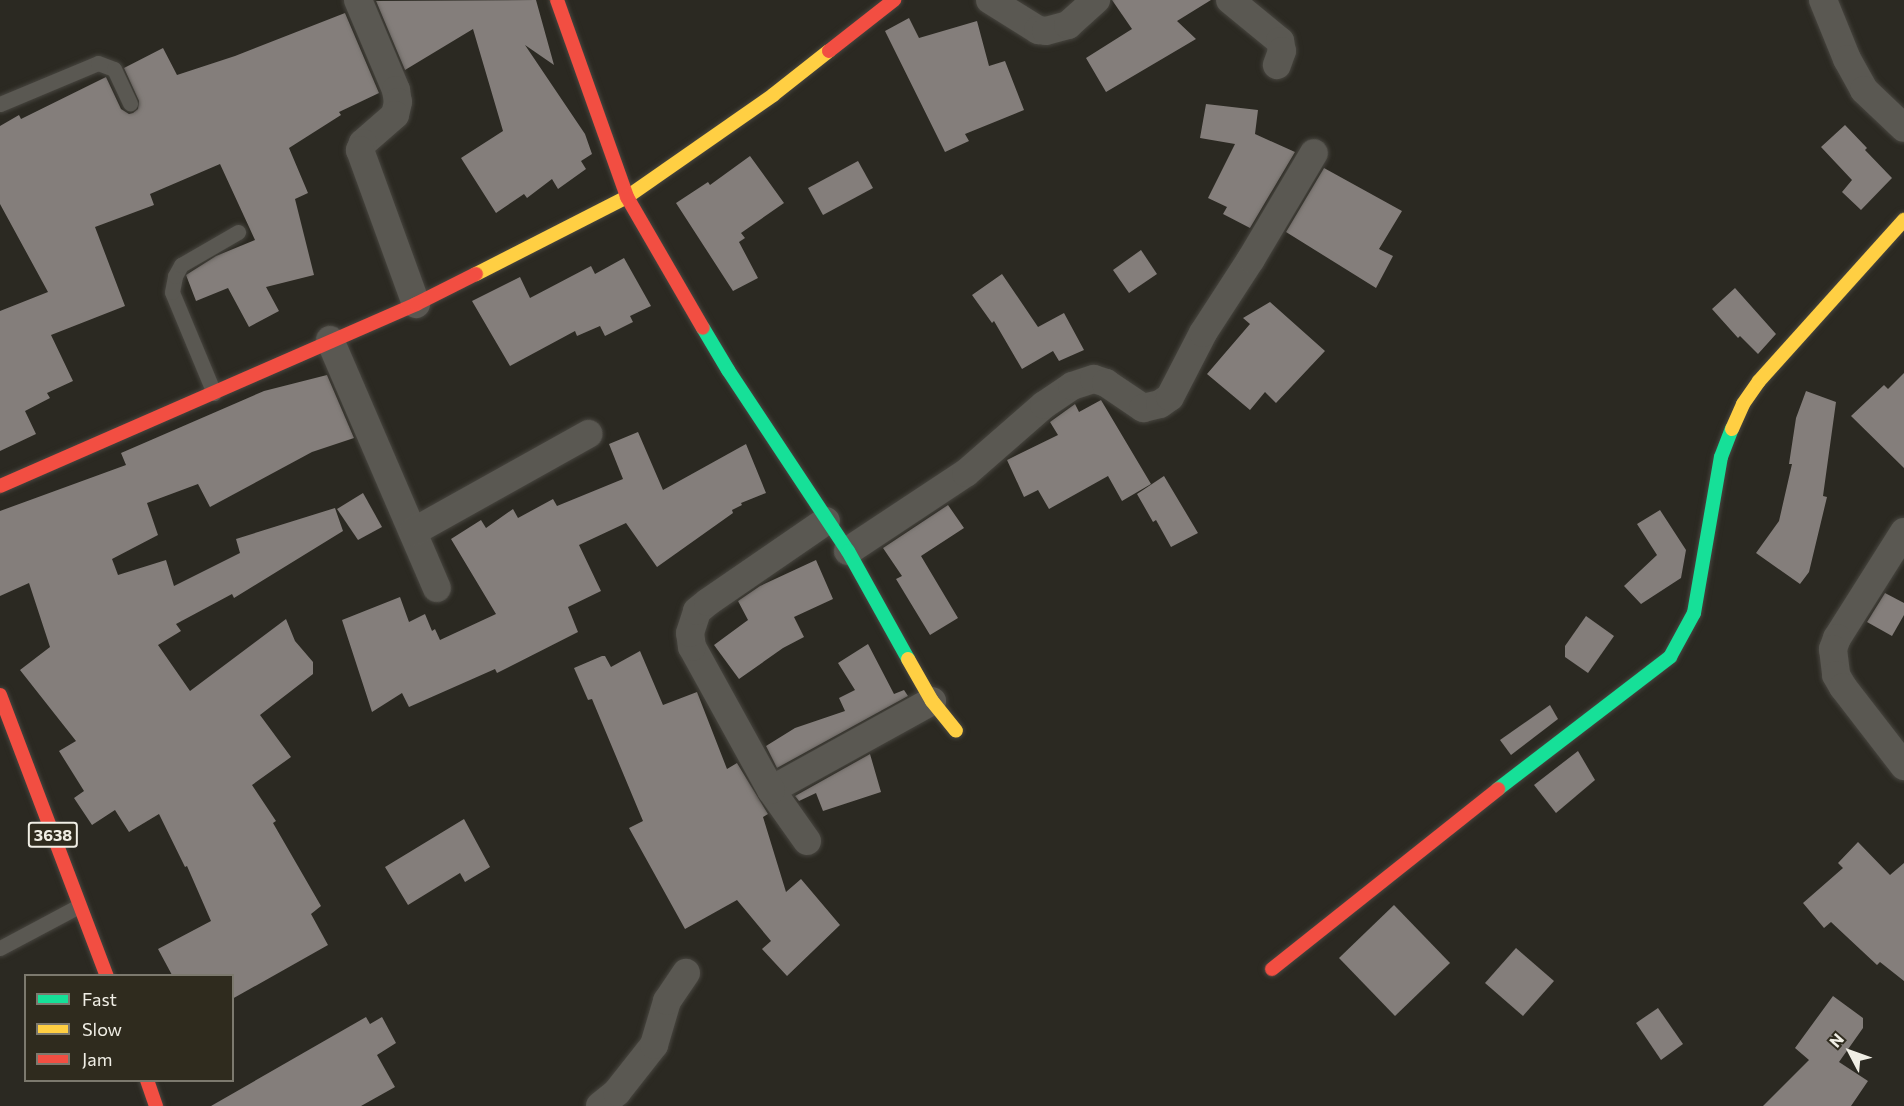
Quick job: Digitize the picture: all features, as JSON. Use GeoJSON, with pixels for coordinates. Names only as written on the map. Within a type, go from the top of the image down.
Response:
{"type":"FeatureCollection","features":[{"type":"Feature","properties":{"kind":"street"},"geometry":{"type":"LineString","coordinates":[[358,0],[396,90],[398,102],[395,115],[363,143],[360,150],[416,304]]}},
{"type":"Feature","properties":{"kind":"street"},"geometry":{"type":"LineString","coordinates":[[557,0],[627,197],[728,370],[848,551],[932,701],[956,731]]}},
{"type":"Feature","properties":{"kind":"street"},"geometry":{"type":"LineString","coordinates":[[0,486],[416,304],[627,197],[773,95],[894,0]]}},
{"type":"Feature","properties":{"kind":"street"},"geometry":{"type":"LineString","coordinates":[[990,0],[1038,30],[1046,31],[1068,25],[1096,0]]}},
{"type":"Feature","properties":{"kind":"street"},"geometry":{"type":"LineString","coordinates":[[1230,0],[1280,41],[1282,51],[1277,65]]}},
{"type":"Feature","properties":{"kind":"street"},"geometry":{"type":"LineString","coordinates":[[1823,0],[1847,59],[1864,90],[1904,128]]}},
{"type":"Feature","properties":{"kind":"street"},"geometry":{"type":"LineString","coordinates":[[848,551],[966,473],[1044,405],[1072,386],[1094,379],[1106,383],[1143,408],[1160,404],[1170,397],[1203,333],[1251,259],[1314,153]]}},
{"type":"Feature","properties":{"kind":"street"},"geometry":{"type":"LineString","coordinates":[[1272,969],[1408,858],[1670,657],[1694,614],[1721,457],[1743,404],[1759,381],[1904,220]]}},
{"type":"Feature","properties":{"kind":"street"},"geometry":{"type":"LineString","coordinates":[[330,340],[437,588]]}},
{"type":"Feature","properties":{"kind":"street"},"geometry":{"type":"LineString","coordinates":[[413,532],[588,434]]}},
{"type":"Feature","properties":{"kind":"street"},"geometry":{"type":"LineString","coordinates":[[807,841],[771,790],[692,647],[690,633],[697,611],[826,521]]}},
{"type":"Feature","properties":{"kind":"street"},"geometry":{"type":"LineString","coordinates":[[1904,532],[1837,638],[1833,649],[1836,675],[1843,687],[1904,766]]}},
{"type":"Feature","properties":{"kind":"street","name":"3638"},"geometry":{"type":"LineString","coordinates":[[0,695],[107,974]]}},
{"type":"Feature","properties":{"kind":"street"},"geometry":{"type":"LineString","coordinates":[[771,790],[932,701]]}},
{"type":"Feature","properties":{"kind":"street"},"geometry":{"type":"LineString","coordinates":[[600,1106],[617,1092],[650,1052],[667,1001],[686,973]]}},
{"type":"Feature","properties":{"kind":"street"},"geometry":{"type":"LineString","coordinates":[[148,1082],[156,1106]]}},
{"type":"Feature","properties":{"kind":"lane"},"geometry":{"type":"LineString","coordinates":[[0,104],[98,63],[114,69],[130,104]]}},
{"type":"Feature","properties":{"kind":"lane"},"geometry":{"type":"LineString","coordinates":[[214,393],[172,292],[175,276],[181,265],[238,232]]}},
{"type":"Feature","properties":{"kind":"lane"},"geometry":{"type":"LineString","coordinates":[[0,948],[79,906]]}},
{"type":"Feature","properties":{"kind":"building"},"geometry":{"type":"Polygon","coordinates":[[[536,0],[554,65],[525,45],[585,134],[592,154],[581,161],[586,169],[558,189],[552,179],[527,198],[524,194],[496,213],[461,158],[503,131],[473,29],[405,70],[376,1],[536,0]]]}},
{"type":"Feature","properties":{"kind":"building"},"geometry":{"type":"Polygon","coordinates":[[[1112,0],[1211,0],[1177,21],[1196,39],[1106,92],[1086,58],[1132,29],[1112,0]]]}},
{"type":"Feature","properties":{"kind":"building"},"geometry":{"type":"Polygon","coordinates":[[[345,13],[379,93],[339,112],[341,115],[289,148],[308,193],[295,199],[314,275],[266,287],[279,311],[249,327],[228,288],[196,301],[186,275],[216,256],[255,240],[220,164],[150,194],[154,205],[95,227],[125,306],[51,335],[73,381],[47,393],[50,398],[25,411],[36,434],[0,451],[0,311],[48,292],[0,204],[0,126],[19,115],[21,119],[106,77],[121,109],[129,114],[133,113],[138,109],[139,101],[124,68],[163,48],[177,75],[235,56],[345,13]]]}},
{"type":"Feature","properties":{"kind":"building"},"geometry":{"type":"Polygon","coordinates":[[[909,18],[919,38],[977,21],[989,66],[1005,61],[1024,110],[965,134],[969,141],[945,152],[885,31],[909,18]]]}},
{"type":"Feature","properties":{"kind":"building"},"geometry":{"type":"Polygon","coordinates":[[[1206,104],[1258,110],[1255,134],[1295,152],[1250,228],[1223,214],[1227,207],[1208,198],[1235,144],[1200,138],[1206,104]]]}},
{"type":"Feature","properties":{"kind":"building"},"geometry":{"type":"Polygon","coordinates":[[[1845,125],[1892,178],[1861,210],[1842,192],[1852,180],[1821,147],[1845,125]]]}},
{"type":"Feature","properties":{"kind":"building"},"geometry":{"type":"Polygon","coordinates":[[[750,156],[784,203],[741,233],[745,238],[739,242],[758,278],[733,291],[676,203],[708,182],[710,185],[750,156]]]}},
{"type":"Feature","properties":{"kind":"building"},"geometry":{"type":"Polygon","coordinates":[[[858,161],[873,188],[823,215],[808,188],[858,161]]]}},
{"type":"Feature","properties":{"kind":"building"},"geometry":{"type":"Polygon","coordinates":[[[1324,168],[1402,211],[1379,249],[1393,256],[1376,288],[1286,232],[1324,168]]]}},
{"type":"Feature","properties":{"kind":"building"},"geometry":{"type":"Polygon","coordinates":[[[1141,250],[1157,274],[1129,293],[1113,270],[1141,250]]]}},
{"type":"Feature","properties":{"kind":"building"},"geometry":{"type":"Polygon","coordinates":[[[624,258],[651,306],[630,316],[633,322],[605,336],[600,326],[577,336],[575,331],[510,366],[472,301],[520,277],[530,298],[591,266],[595,274],[624,258]]]}},
{"type":"Feature","properties":{"kind":"building"},"geometry":{"type":"Polygon","coordinates":[[[1002,274],[1038,327],[1064,313],[1084,350],[1059,361],[1053,351],[1022,369],[994,321],[992,323],[972,295],[1002,274]]]}},
{"type":"Feature","properties":{"kind":"building"},"geometry":{"type":"Polygon","coordinates":[[[1735,288],[1776,334],[1758,354],[1740,336],[1738,338],[1712,309],[1735,288]]]}},
{"type":"Feature","properties":{"kind":"building"},"geometry":{"type":"Polygon","coordinates":[[[1270,302],[1325,351],[1276,403],[1265,392],[1250,410],[1207,374],[1250,324],[1243,318],[1270,302]]]}},
{"type":"Feature","properties":{"kind":"building"},"geometry":{"type":"Polygon","coordinates":[[[1904,373],[1904,468],[1851,416],[1884,385],[1888,389],[1904,373]]]}},
{"type":"Feature","properties":{"kind":"building"},"geometry":{"type":"Polygon","coordinates":[[[327,375],[354,438],[312,452],[210,507],[198,484],[147,503],[158,535],[112,559],[118,575],[166,560],[174,586],[240,553],[236,539],[335,508],[343,531],[234,598],[232,594],[176,624],[181,631],[158,645],[190,691],[286,619],[295,641],[313,662],[313,674],[260,715],[291,757],[252,785],[276,821],[273,823],[321,906],[311,914],[328,945],[234,998],[234,974],[171,974],[158,949],[211,921],[187,866],[185,867],[159,814],[129,832],[115,810],[92,825],[74,798],[84,791],[59,751],[76,741],[20,670],[50,647],[29,583],[0,596],[0,511],[126,465],[121,453],[264,391],[327,375]]]}},
{"type":"Feature","properties":{"kind":"building"},"geometry":{"type":"Polygon","coordinates":[[[1806,391],[1836,402],[1823,496],[1827,497],[1809,572],[1800,584],[1756,553],[1779,521],[1792,464],[1789,464],[1796,418],[1806,391]]]}},
{"type":"Feature","properties":{"kind":"building"},"geometry":{"type":"Polygon","coordinates":[[[1101,400],[1151,484],[1122,501],[1108,476],[1049,509],[1038,490],[1024,497],[1007,460],[1058,435],[1050,422],[1075,404],[1079,412],[1101,400]]]}},
{"type":"Feature","properties":{"kind":"building"},"geometry":{"type":"Polygon","coordinates":[[[638,432],[663,490],[746,444],[766,493],[741,503],[742,505],[732,510],[733,513],[657,567],[626,523],[579,545],[601,591],[568,607],[578,632],[497,673],[495,669],[409,707],[402,693],[372,712],[342,620],[400,597],[409,622],[425,614],[432,631],[435,629],[440,640],[496,614],[451,539],[481,520],[486,528],[513,509],[518,518],[553,499],[557,506],[623,479],[609,444],[638,432]]]}},
{"type":"Feature","properties":{"kind":"building"},"geometry":{"type":"Polygon","coordinates":[[[1164,476],[1198,533],[1171,547],[1156,520],[1153,522],[1137,494],[1164,476]]]}},
{"type":"Feature","properties":{"kind":"building"},"geometry":{"type":"Polygon","coordinates":[[[363,493],[382,527],[358,540],[337,509],[363,493]]]}},
{"type":"Feature","properties":{"kind":"building"},"geometry":{"type":"Polygon","coordinates":[[[948,505],[964,528],[921,556],[958,618],[930,635],[896,579],[902,576],[883,548],[948,505]]]}},
{"type":"Feature","properties":{"kind":"building"},"geometry":{"type":"Polygon","coordinates":[[[1660,510],[1686,550],[1681,578],[1641,604],[1624,586],[1657,555],[1637,524],[1660,510]]]}},
{"type":"Feature","properties":{"kind":"building"},"geometry":{"type":"Polygon","coordinates":[[[816,560],[833,599],[794,617],[804,637],[783,648],[739,679],[714,645],[748,620],[738,601],[760,586],[816,560]]]}},
{"type":"Feature","properties":{"kind":"building"},"geometry":{"type":"Polygon","coordinates":[[[1885,593],[1904,603],[1904,615],[1892,636],[1867,622],[1885,593]]]}},
{"type":"Feature","properties":{"kind":"building"},"geometry":{"type":"Polygon","coordinates":[[[1586,616],[1614,636],[1588,673],[1565,657],[1565,646],[1586,616]]]}},
{"type":"Feature","properties":{"kind":"building"},"geometry":{"type":"Polygon","coordinates":[[[868,644],[894,694],[904,690],[908,696],[777,768],[766,746],[795,728],[845,711],[839,698],[855,690],[838,663],[868,644]]]}},
{"type":"Feature","properties":{"kind":"building"},"geometry":{"type":"Polygon","coordinates":[[[640,651],[663,705],[697,692],[727,769],[737,763],[768,814],[763,817],[786,892],[801,879],[840,925],[787,976],[762,949],[771,941],[737,900],[685,929],[629,828],[643,821],[592,699],[588,700],[574,668],[602,656],[605,656],[611,667],[640,651]]]}},
{"type":"Feature","properties":{"kind":"building"},"geometry":{"type":"Polygon","coordinates":[[[1550,705],[1558,719],[1511,755],[1500,740],[1550,705]]]}},
{"type":"Feature","properties":{"kind":"building"},"geometry":{"type":"Polygon","coordinates":[[[1578,751],[1595,780],[1556,813],[1534,785],[1578,751]]]}},
{"type":"Feature","properties":{"kind":"building"},"geometry":{"type":"Polygon","coordinates":[[[870,754],[881,792],[823,811],[816,793],[799,801],[795,796],[870,754]]]}},
{"type":"Feature","properties":{"kind":"building"},"geometry":{"type":"Polygon","coordinates":[[[464,819],[490,867],[465,882],[460,873],[408,905],[385,867],[464,819]]]}},
{"type":"Feature","properties":{"kind":"building"},"geometry":{"type":"Polygon","coordinates":[[[1858,842],[1890,875],[1904,863],[1904,981],[1880,962],[1877,965],[1831,922],[1824,928],[1803,903],[1843,868],[1838,863],[1858,842]]]}},
{"type":"Feature","properties":{"kind":"building"},"geometry":{"type":"Polygon","coordinates":[[[1394,905],[1450,963],[1395,1016],[1339,958],[1394,905]]]}},
{"type":"Feature","properties":{"kind":"building"},"geometry":{"type":"Polygon","coordinates":[[[1516,948],[1554,981],[1523,1016],[1485,983],[1516,948]]]}},
{"type":"Feature","properties":{"kind":"building"},"geometry":{"type":"Polygon","coordinates":[[[1833,996],[1863,1018],[1863,1028],[1839,1062],[1868,1081],[1851,1106],[1763,1106],[1809,1060],[1795,1048],[1833,996]]]}},
{"type":"Feature","properties":{"kind":"building"},"geometry":{"type":"Polygon","coordinates":[[[1658,1008],[1683,1044],[1661,1060],[1636,1023],[1658,1008]]]}},
{"type":"Feature","properties":{"kind":"building"},"geometry":{"type":"Polygon","coordinates":[[[366,1017],[370,1024],[382,1017],[396,1043],[377,1055],[395,1087],[361,1106],[211,1106],[366,1017]]]}},
{"type":"Feature","properties":{"kind":"traffic: fast"},"geometry":{"type":"LineString","coordinates":[[703,328],[728,370],[848,551],[908,659]]}},
{"type":"Feature","properties":{"kind":"traffic: fast"},"geometry":{"type":"LineString","coordinates":[[1498,789],[1670,657],[1694,613],[1721,457],[1732,429]]}},
{"type":"Feature","properties":{"kind":"traffic: slow"},"geometry":{"type":"LineString","coordinates":[[476,274],[627,197],[773,95],[829,51]]}},
{"type":"Feature","properties":{"kind":"traffic: slow"},"geometry":{"type":"LineString","coordinates":[[1732,429],[1743,404],[1759,381],[1904,220]]}},
{"type":"Feature","properties":{"kind":"traffic: slow"},"geometry":{"type":"LineString","coordinates":[[908,659],[932,701],[956,731]]}},
{"type":"Feature","properties":{"kind":"traffic: jam"},"geometry":{"type":"LineString","coordinates":[[557,0],[627,197],[703,328]]}},
{"type":"Feature","properties":{"kind":"traffic: jam"},"geometry":{"type":"LineString","coordinates":[[829,51],[894,0]]}},
{"type":"Feature","properties":{"kind":"traffic: jam"},"geometry":{"type":"LineString","coordinates":[[0,486],[416,304],[476,274]]}},
{"type":"Feature","properties":{"kind":"traffic: jam"},"geometry":{"type":"LineString","coordinates":[[0,695],[106,974]]}},
{"type":"Feature","properties":{"kind":"traffic: jam"},"geometry":{"type":"LineString","coordinates":[[1272,969],[1498,789]]}},
{"type":"Feature","properties":{"kind":"traffic: jam"},"geometry":{"type":"LineString","coordinates":[[148,1082],[156,1106]]}}]}
